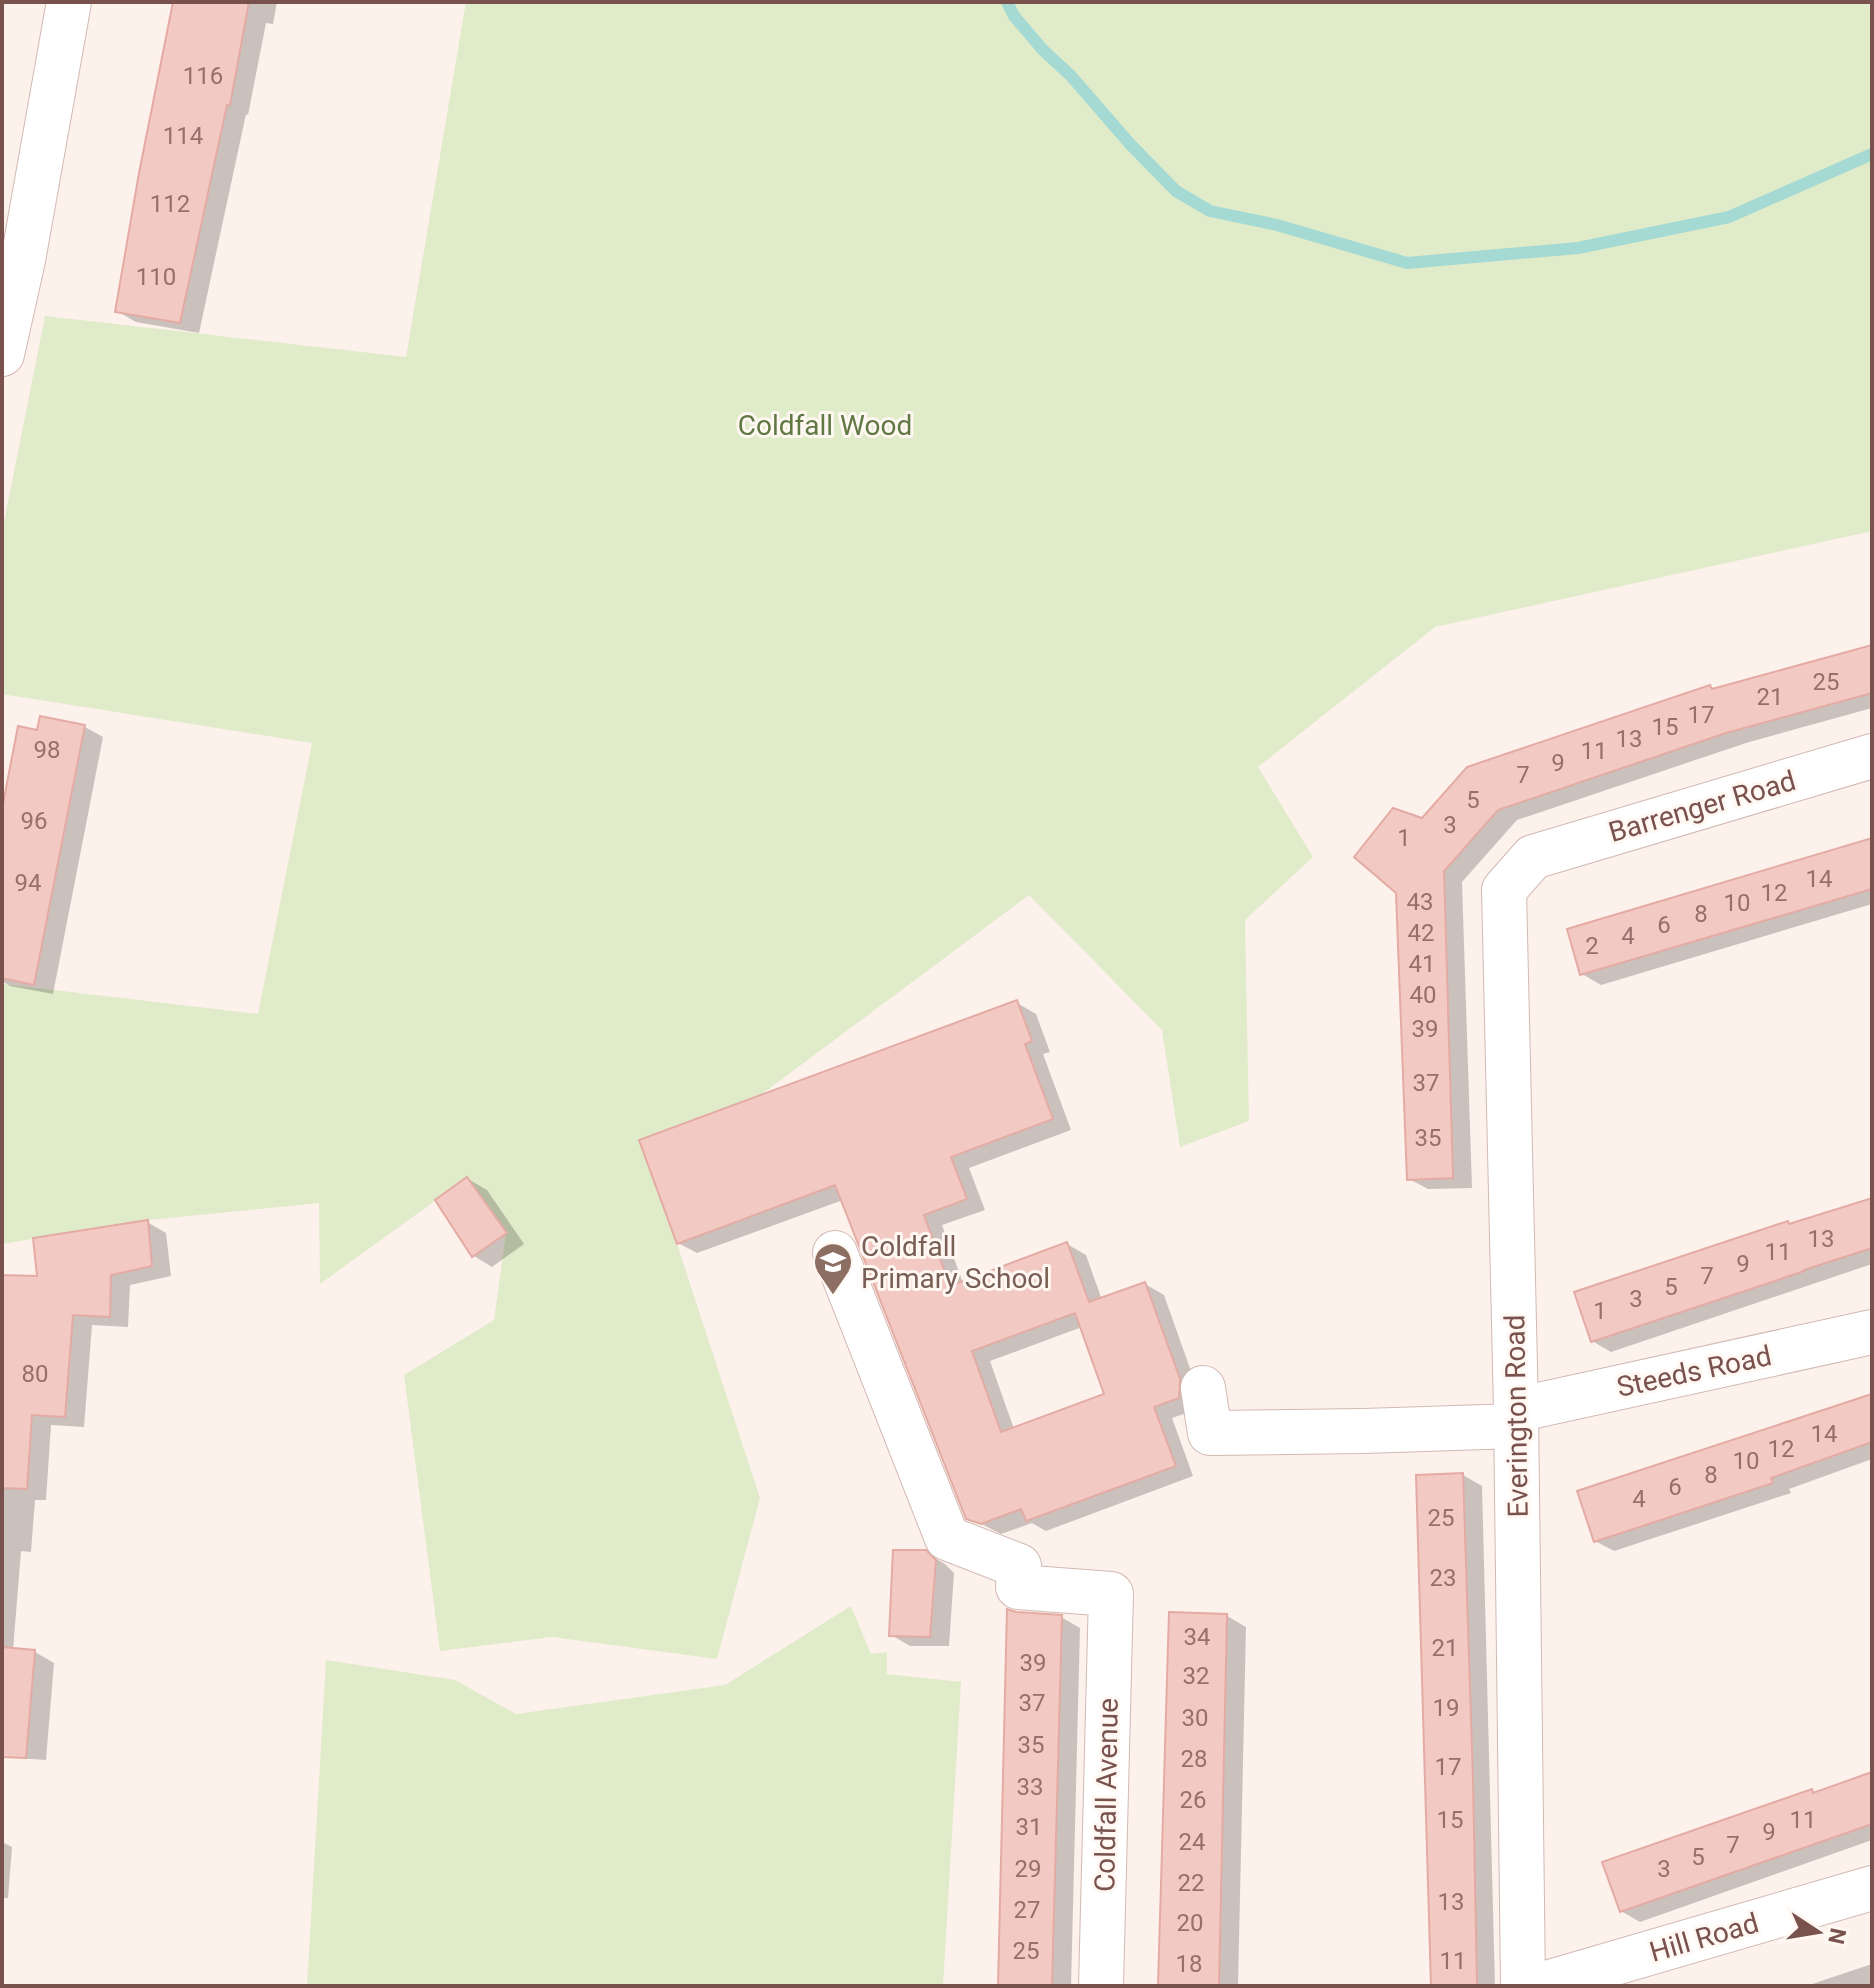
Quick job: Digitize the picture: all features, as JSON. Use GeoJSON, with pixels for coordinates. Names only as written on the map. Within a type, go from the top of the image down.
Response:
{"type":"FeatureCollection","features":[{"type":"Feature","properties":{"kind":"street"},"geometry":{"type":"LineString","coordinates":[[2,354],[23,260],[69,2]]}},
{"type":"Feature","properties":{"kind":"street","name":"Barrenger Road"},"geometry":{"type":"LineString","coordinates":[[1533,857],[1872,756]]}},
{"type":"Feature","properties":{"kind":"street","name":"Everington Road"},"geometry":{"type":"LineString","coordinates":[[1523,1986],[1516,1418],[1504,890],[1533,857]]}},
{"type":"Feature","properties":{"kind":"street","name":"Coldfall Avenue"},"geometry":{"type":"LineString","coordinates":[[835,1253],[947,1538],[1019,1566],[1018,1587],[1111,1594],[1101,1986]]}},
{"type":"Feature","properties":{"kind":"street","name":"Steeds Road"},"geometry":{"type":"LineString","coordinates":[[1203,1388],[1210,1433],[1364,1431],[1516,1418],[1872,1332]]}},
{"type":"Feature","properties":{"kind":"street","name":"Hill Road"},"geometry":{"type":"LineString","coordinates":[[1536,1986],[1872,1888]]}},
{"type":"Feature","properties":{"kind":"green space","name":"Coldfall Wood"},"geometry":{"type":"Polygon","coordinates":[[[466,2],[1872,2],[1872,531],[1435,627],[1258,767],[1313,857],[1245,920],[1249,1121],[1180,1147],[1162,1030],[1029,895],[762,1094],[639,1140],[677,1244],[760,1498],[717,1659],[552,1637],[440,1651],[404,1375],[494,1320],[506,1233],[468,1177],[320,1284],[319,1203],[148,1220],[2,1244],[2,984],[258,1014],[312,743],[2,694],[2,532],[45,316],[406,357],[466,2]]]}},
{"type":"Feature","properties":{"kind":"green space"},"geometry":{"type":"Polygon","coordinates":[[[851,1606],[871,1654],[887,1652],[887,1674],[961,1682],[943,1986],[307,1986],[326,1660],[455,1680],[516,1714],[725,1685],[851,1606]]]}},
{"type":"Feature","properties":{"kind":"building"},"geometry":{"type":"Polygon","coordinates":[[[173,2],[249,2],[230,105],[227,105],[180,323],[115,312],[173,2]]]}},
{"type":"Feature","properties":{"kind":"building"},"geometry":{"type":"Polygon","coordinates":[[[1872,645],[1872,693],[1726,733],[1498,810],[1444,871],[1453,1178],[1407,1180],[1396,893],[1354,857],[1393,808],[1422,818],[1467,767],[1710,685],[1712,689],[1872,645]]]}},
{"type":"Feature","properties":{"kind":"building"},"geometry":{"type":"Polygon","coordinates":[[[40,716],[85,725],[34,985],[2,978],[2,809],[18,726],[37,730],[40,716]]]}},
{"type":"Feature","properties":{"kind":"building"},"geometry":{"type":"Polygon","coordinates":[[[1872,838],[1872,889],[1580,975],[1567,929],[1872,838]]]}},
{"type":"Feature","properties":{"kind":"building"},"geometry":{"type":"Polygon","coordinates":[[[1017,1000],[1032,1041],[1025,1044],[1053,1119],[951,1157],[967,1199],[924,1215],[950,1286],[1067,1242],[1089,1302],[1145,1282],[1180,1379],[1179,1398],[1154,1407],[1176,1466],[1026,1521],[1021,1509],[981,1524],[966,1519],[835,1185],[677,1244],[639,1140],[1017,1000]],[[1075,1313],[972,1351],[1001,1432],[1104,1394],[1075,1313]]]}},
{"type":"Feature","properties":{"kind":"building"},"geometry":{"type":"Polygon","coordinates":[[[467,1177],[507,1233],[472,1257],[435,1200],[467,1177]]]}},
{"type":"Feature","properties":{"kind":"building"},"geometry":{"type":"Polygon","coordinates":[[[1872,1198],[1872,1248],[1591,1342],[1574,1292],[1788,1221],[1789,1224],[1872,1198]]]}},
{"type":"Feature","properties":{"kind":"building"},"geometry":{"type":"Polygon","coordinates":[[[148,1220],[152,1266],[111,1275],[110,1317],[73,1315],[65,1417],[32,1415],[27,1489],[2,1488],[2,1275],[37,1276],[33,1238],[148,1220]]]}},
{"type":"Feature","properties":{"kind":"building"},"geometry":{"type":"Polygon","coordinates":[[[1872,1394],[1872,1442],[1771,1478],[1773,1483],[1594,1542],[1577,1491],[1872,1394]]]}},
{"type":"Feature","properties":{"kind":"building"},"geometry":{"type":"Polygon","coordinates":[[[1463,1473],[1477,1986],[1431,1986],[1416,1475],[1463,1473]]]}},
{"type":"Feature","properties":{"kind":"building"},"geometry":{"type":"Polygon","coordinates":[[[893,1550],[926,1550],[936,1560],[930,1637],[889,1636],[893,1550]]]}},
{"type":"Feature","properties":{"kind":"building"},"geometry":{"type":"Polygon","coordinates":[[[1007,1609],[1062,1615],[1052,1986],[998,1986],[1007,1609]]]}},
{"type":"Feature","properties":{"kind":"building"},"geometry":{"type":"Polygon","coordinates":[[[1169,1612],[1227,1614],[1219,1986],[1158,1986],[1169,1612]]]}},
{"type":"Feature","properties":{"kind":"building"},"geometry":{"type":"Polygon","coordinates":[[[2,1647],[35,1650],[26,1758],[2,1757],[2,1647]]]}},
{"type":"Feature","properties":{"kind":"building"},"geometry":{"type":"Polygon","coordinates":[[[1872,1772],[1872,1824],[1620,1912],[1602,1862],[1812,1789],[1813,1793],[1872,1772]]]}},
{"type":"Feature","properties":{"kind":"waterway"},"geometry":{"type":"LineString","coordinates":[[1007,2],[1014,16],[1043,50],[1071,76],[1176,191],[1210,211],[1277,225],[1407,263],[1578,248],[1729,217],[1872,154]]}},
{"type":"Feature","properties":{"kind":"place","name":"Coldfall Primary School"},"geometry":{"type":"Point","coordinates":[833,1296]}}]}
